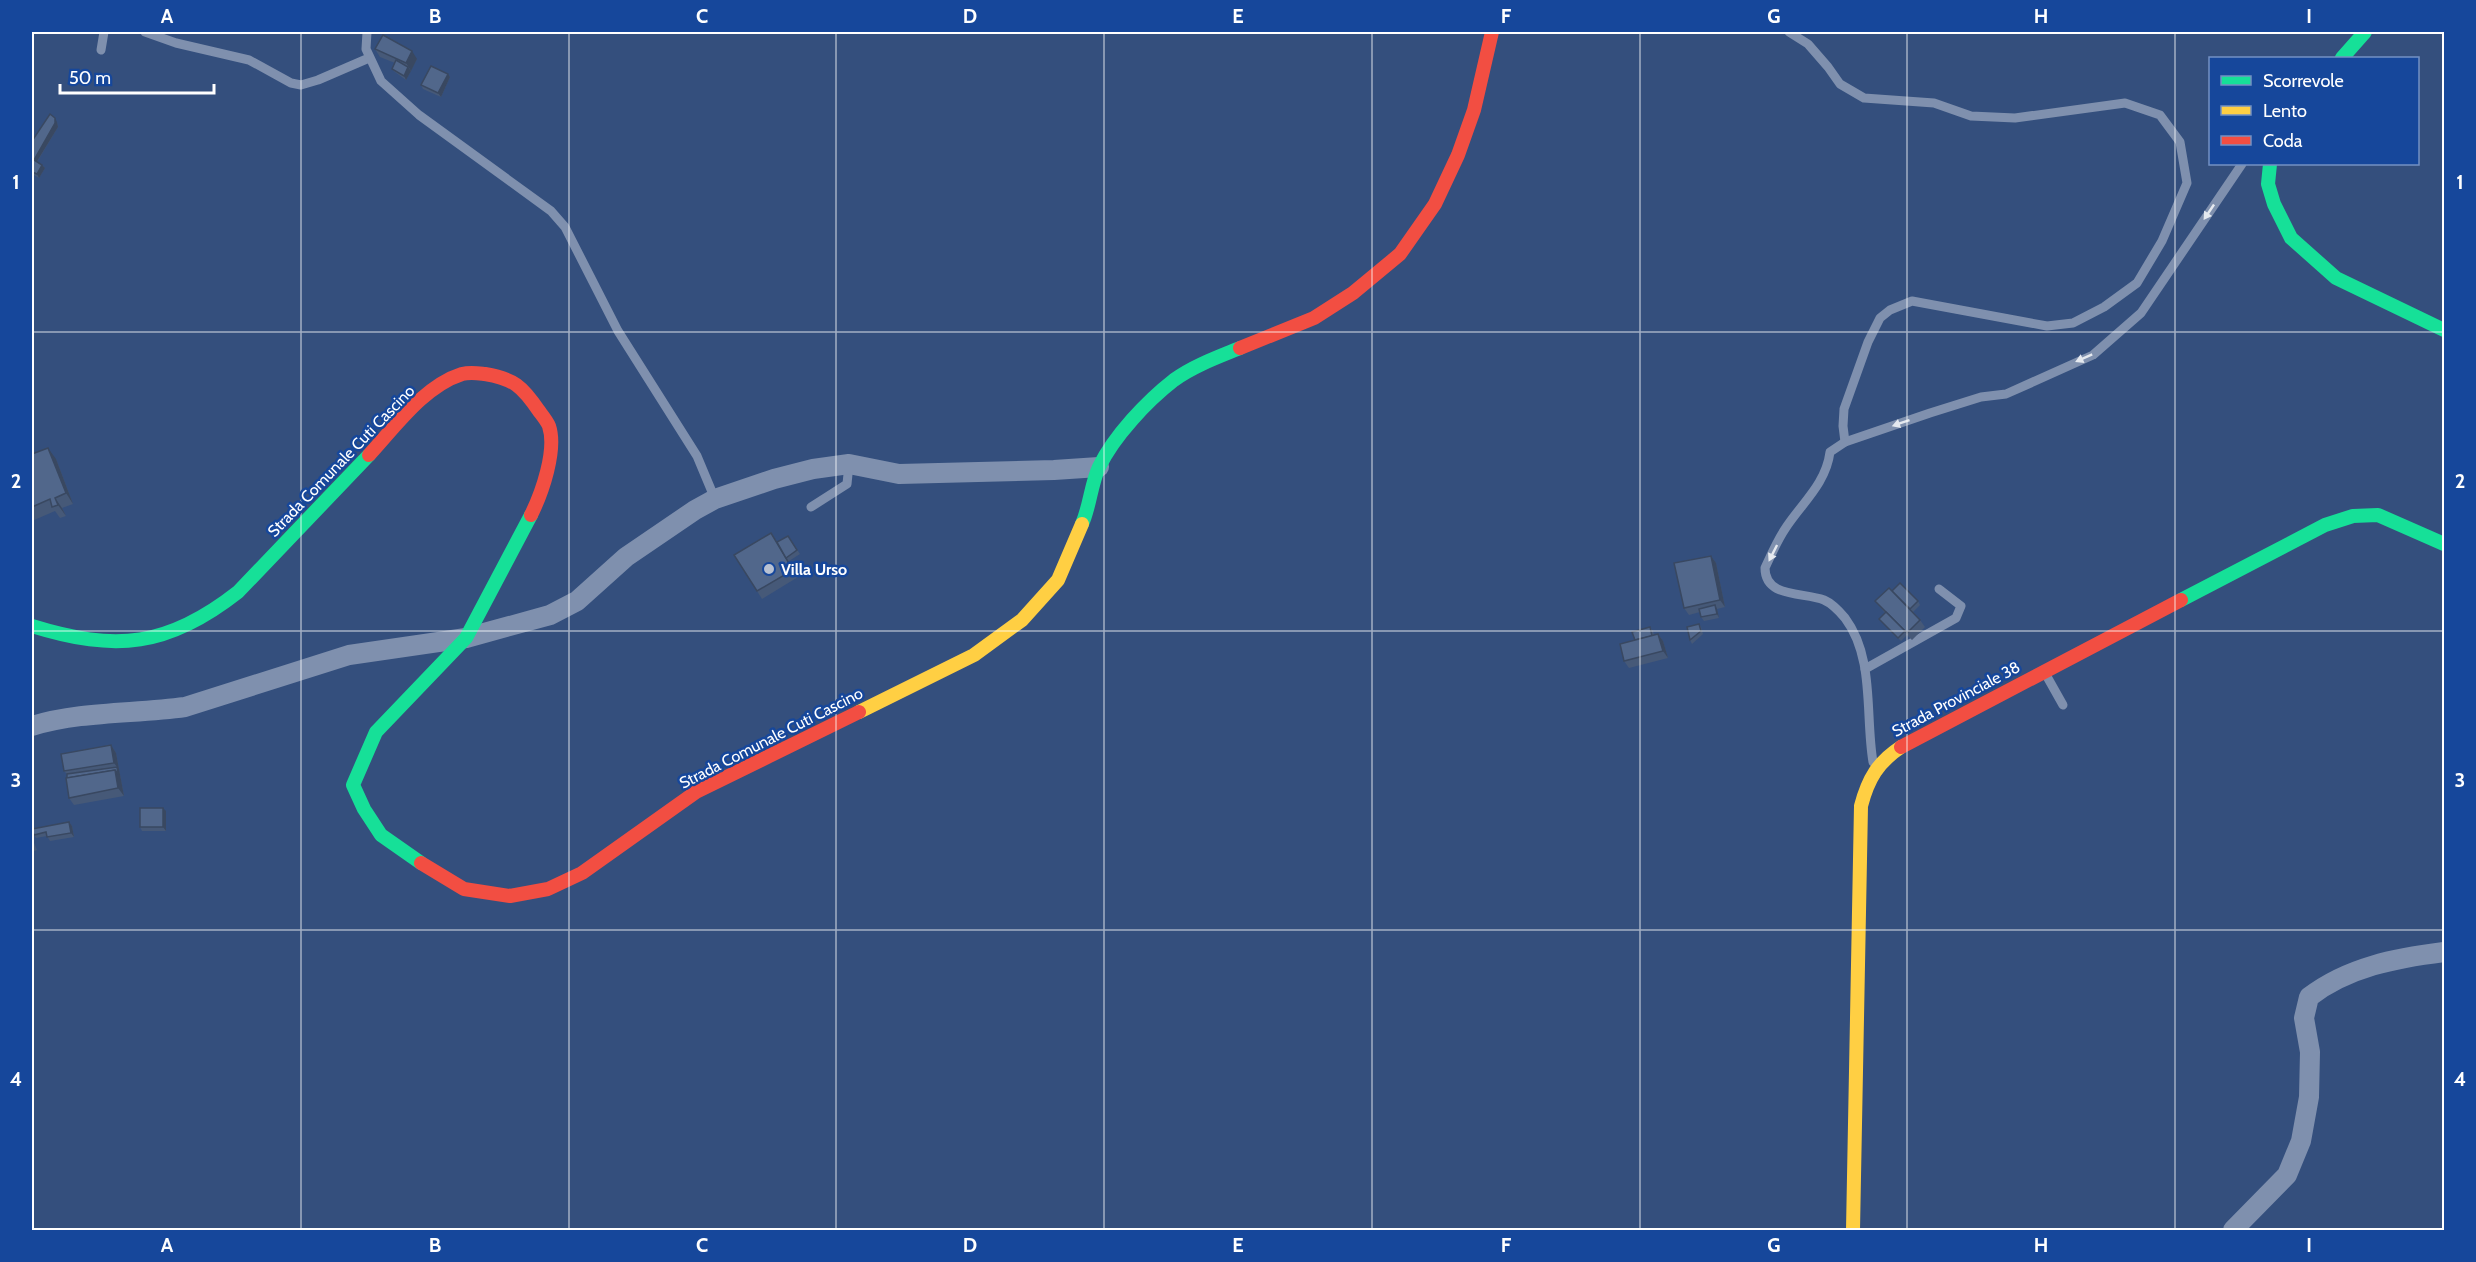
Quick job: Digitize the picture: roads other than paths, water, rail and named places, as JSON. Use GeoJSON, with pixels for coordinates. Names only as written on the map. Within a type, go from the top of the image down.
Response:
{"type":"FeatureCollection","features":[{"type":"Feature","properties":{"kind":"street","name":"Strada Comunale Cuti Cascino"},"geometry":{"type":"LineString","coordinates":[[32,626],[64,637],[96,643],[147,639],[195,623],[218,610],[238,592],[421,400],[439,386],[470,372],[507,378],[527,393],[549,425],[551,444],[547,472],[534,509],[466,638],[376,732],[353,785],[364,809],[381,835],[417,861],[464,889],[510,896],[548,889],[582,873],[696,792],[974,655],[1022,620],[1058,580],[1086,515],[1099,467],[1123,431],[1148,404],[1176,379],[1212,360],[1314,318],[1353,293],[1400,254],[1436,204],[1458,155],[1473,110],[1492,32]]}},
{"type":"Feature","properties":{"kind":"street"},"geometry":{"type":"LineString","coordinates":[[2343,57],[2365,32]]}},
{"type":"Feature","properties":{"kind":"street"},"geometry":{"type":"LineString","coordinates":[[2270,165],[2268,184],[2274,204],[2291,238],[2336,278],[2445,330]]}},
{"type":"Feature","properties":{"kind":"street"},"geometry":{"type":"LineString","coordinates":[[32,726],[106,712],[160,711],[185,707],[212,700],[305,667],[349,655],[466,638],[550,615],[578,601],[626,557],[694,510],[715,499],[774,479],[813,469],[849,464],[899,474],[1054,471],[1099,467]]}},
{"type":"Feature","properties":{"kind":"street","name":"Strada Provinciale 38"},"geometry":{"type":"LineString","coordinates":[[1874,767],[1892,752],[1914,739],[2325,525],[2353,516],[2378,515],[2445,544]]}},
{"type":"Feature","properties":{"kind":"street"},"geometry":{"type":"LineString","coordinates":[[1853,1230],[1861,806],[1866,783],[1874,767]]}},
{"type":"Feature","properties":{"kind":"street"},"geometry":{"type":"LineString","coordinates":[[2233,1230],[2287,1175],[2301,1141],[2309,1097],[2310,1052],[2304,1018],[2309,997],[2339,976],[2402,957],[2445,952]]}},
{"type":"Feature","properties":{"kind":"lane"},"geometry":{"type":"LineString","coordinates":[[101,50],[104,32]]}},
{"type":"Feature","properties":{"kind":"lane"},"geometry":{"type":"LineString","coordinates":[[146,32],[176,43],[249,60],[291,83],[301,85],[369,58]]}},
{"type":"Feature","properties":{"kind":"lane"},"geometry":{"type":"LineString","coordinates":[[367,32],[366,49],[369,58],[381,81],[401,101],[551,211],[565,226],[618,330],[697,456],[715,499]]}},
{"type":"Feature","properties":{"kind":"lane"},"geometry":{"type":"LineString","coordinates":[[1789,32],[1808,44],[1840,84],[1864,98],[1934,103],[1971,116],[2015,118],[2125,103],[2160,115],[2180,142],[2187,183],[2163,241],[2137,283],[2104,307],[2073,323],[2047,326],[1912,301],[1890,310],[1880,318],[1868,342],[1848,398],[1842,426],[1845,442]]}},
{"type":"Feature","properties":{"kind":"lane"},"geometry":{"type":"LineString","coordinates":[[1874,767],[1870,744],[1865,669],[1855,634],[1843,616],[1826,601],[1777,590],[1767,581],[1765,574],[1765,568],[1784,530],[1808,500],[1828,468],[1830,452],[1845,442],[1971,400],[2006,394],[2093,355],[2141,313],[2241,165]]}},
{"type":"Feature","properties":{"kind":"lane"},"geometry":{"type":"LineString","coordinates":[[811,507],[847,484],[849,464]]}},
{"type":"Feature","properties":{"kind":"lane"},"geometry":{"type":"LineString","coordinates":[[1865,669],[1956,618],[1961,606],[1939,589]]}},
{"type":"Feature","properties":{"kind":"lane"},"geometry":{"type":"LineString","coordinates":[[2044,671],[2063,705]]}},
{"type":"Feature","properties":{"kind":"place","name":"Villa Urso"},"geometry":{"type":"Point","coordinates":[769,569]}}]}
